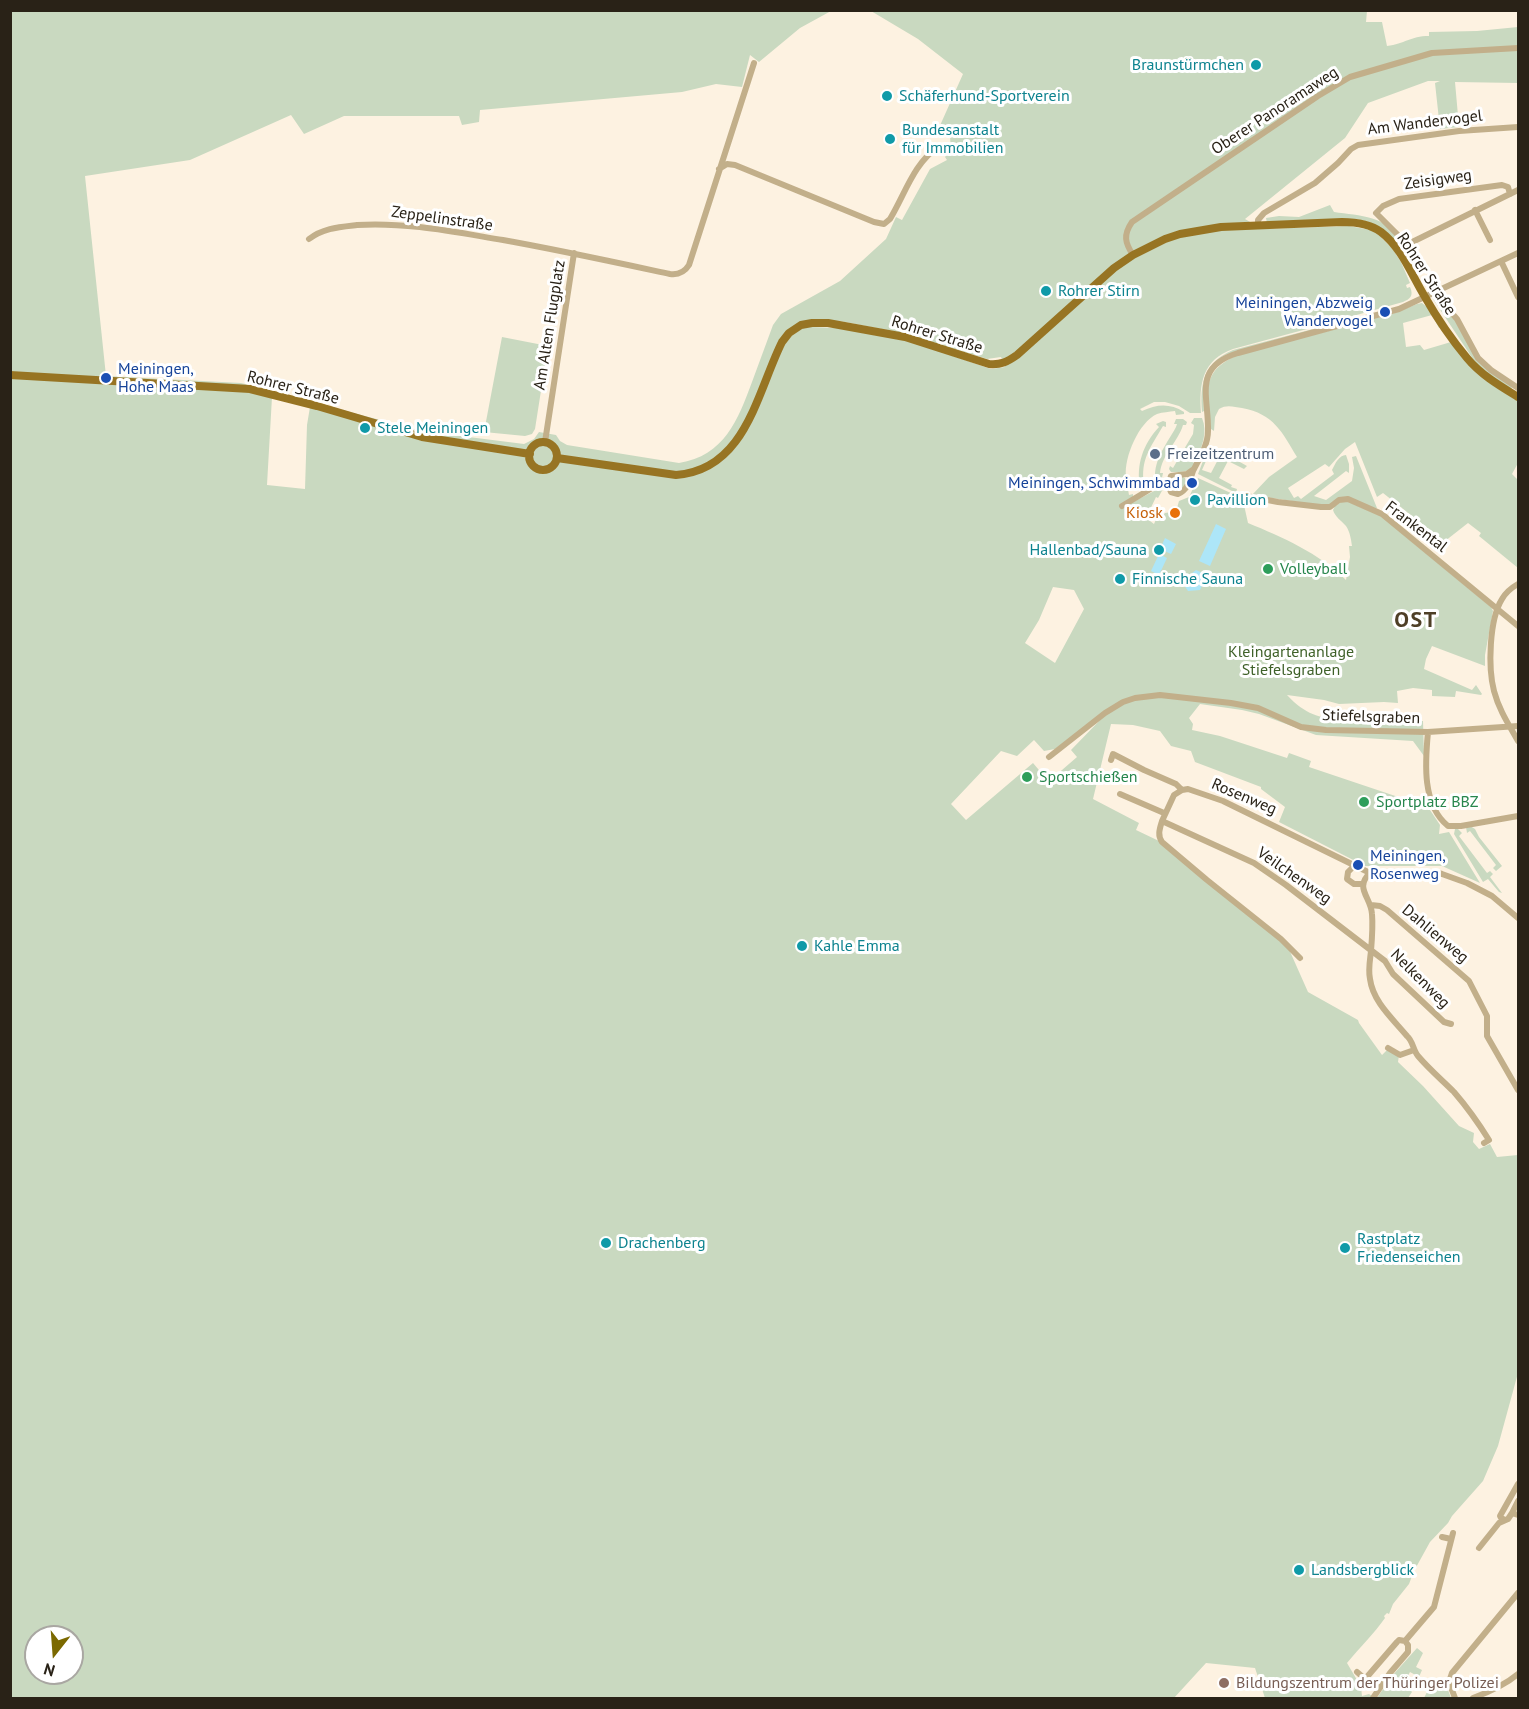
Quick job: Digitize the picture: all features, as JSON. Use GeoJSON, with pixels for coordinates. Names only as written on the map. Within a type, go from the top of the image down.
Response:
{"type":"FeatureCollection","features":[{"type":"Feature","properties":{"kind":"main road","name":"Rohrer Straße"},"geometry":{"type":"LineString","coordinates":[[557,458],[670,475],[687,474],[713,464],[735,444],[753,413],[782,342],[795,328],[807,323],[876,331],[915,340],[988,364],[999,365],[1008,362],[1114,268],[1151,245],[1180,234],[1212,228],[1354,222],[1368,225],[1400,248],[1424,297],[1471,363],[1491,380],[1517,391]]}},
{"type":"Feature","properties":{"kind":"main road","name":"Rohrer Straße"},"geometry":{"type":"LineString","coordinates":[[10,375],[250,389],[422,437],[530,454]]}},
{"type":"Feature","properties":{"kind":"main road"},"geometry":{"type":"LineString","coordinates":[[545,442],[553,446],[557,452],[557,458],[552,466],[539,469],[533,465],[530,458],[531,449],[536,444],[545,442]]}},
{"type":"Feature","properties":{"kind":"street","name":"Oberer Panoramaweg"},"geometry":{"type":"LineString","coordinates":[[1134,255],[1126,244],[1126,232],[1132,222],[1318,96],[1350,77],[1432,53],[1518,48]]}},
{"type":"Feature","properties":{"kind":"street","name":"Am Alten Flugplatz"},"geometry":{"type":"LineString","coordinates":[[545,442],[574,254],[670,274],[682,273],[689,265],[754,63]]}},
{"type":"Feature","properties":{"kind":"street","name":"Am Wandervogel"},"geometry":{"type":"LineString","coordinates":[[1258,226],[1258,220],[1264,213],[1315,183],[1354,146],[1459,131],[1518,127]]}},
{"type":"Feature","properties":{"kind":"street"},"geometry":{"type":"LineString","coordinates":[[719,170],[727,164],[735,165],[874,222],[884,224],[890,219],[924,159],[938,147]]}},
{"type":"Feature","properties":{"kind":"street","name":"Zeisigweg"},"geometry":{"type":"LineString","coordinates":[[1400,248],[1402,239],[1376,213],[1391,202],[1417,195],[1502,185],[1508,187],[1510,194]]}},
{"type":"Feature","properties":{"kind":"street"},"geometry":{"type":"LineString","coordinates":[[1400,248],[1518,190]]}},
{"type":"Feature","properties":{"kind":"street"},"geometry":{"type":"LineString","coordinates":[[1475,210],[1490,240]]}},
{"type":"Feature","properties":{"kind":"street","name":"Zeppelinstraße"},"geometry":{"type":"LineString","coordinates":[[309,239],[317,232],[336,227],[399,225],[429,227],[574,254]]}},
{"type":"Feature","properties":{"kind":"street"},"geometry":{"type":"LineString","coordinates":[[1168,482],[1171,492],[1178,494],[1186,489],[1208,432],[1206,382],[1211,371],[1220,361],[1238,353],[1388,313],[1518,253]]}},
{"type":"Feature","properties":{"kind":"street"},"geometry":{"type":"LineString","coordinates":[[1501,261],[1518,297]]}},
{"type":"Feature","properties":{"kind":"street","name":"Rohrer Straße"},"geometry":{"type":"LineString","coordinates":[[1434,293],[1457,319],[1478,358],[1517,391]]}},
{"type":"Feature","properties":{"kind":"street"},"geometry":{"type":"LineString","coordinates":[[1122,506],[1152,488],[1168,482],[1174,475],[1187,474],[1194,469]]}},
{"type":"Feature","properties":{"kind":"street","name":"Frankental"},"geometry":{"type":"LineString","coordinates":[[1236,494],[1321,507],[1330,507],[1340,500],[1348,499],[1382,514],[1518,626]]}},
{"type":"Feature","properties":{"kind":"street"},"geometry":{"type":"LineString","coordinates":[[1518,584],[1506,593],[1498,608],[1492,633],[1492,682],[1501,711],[1518,741]]}},
{"type":"Feature","properties":{"kind":"street","name":"Stiefelsgraben"},"geometry":{"type":"LineString","coordinates":[[1049,757],[1105,713],[1123,702],[1160,695],[1258,708],[1301,727],[1309,728],[1428,732],[1518,726]]}},
{"type":"Feature","properties":{"kind":"street"},"geometry":{"type":"LineString","coordinates":[[1428,732],[1426,748],[1429,796],[1437,814],[1448,826],[1461,826],[1518,816]]}},
{"type":"Feature","properties":{"kind":"street","name":"Rosenweg"},"geometry":{"type":"LineString","coordinates":[[1111,760],[1113,754],[1176,784],[1182,790],[1188,789],[1223,801],[1370,873]]}},
{"type":"Feature","properties":{"kind":"street"},"geometry":{"type":"LineString","coordinates":[[1182,790],[1174,795],[1164,813],[1159,838],[1281,939],[1299,958]]}},
{"type":"Feature","properties":{"kind":"street"},"geometry":{"type":"LineString","coordinates":[[1120,794],[1164,813]]}},
{"type":"Feature","properties":{"kind":"street","name":"Veilchenweg"},"geometry":{"type":"LineString","coordinates":[[1162,821],[1254,863],[1371,950]]}},
{"type":"Feature","properties":{"kind":"street"},"geometry":{"type":"LineString","coordinates":[[1354,866],[1348,872],[1347,879],[1354,884],[1362,884]]}},
{"type":"Feature","properties":{"kind":"street"},"geometry":{"type":"LineString","coordinates":[[1484,1143],[1489,1140],[1481,1127],[1455,1094],[1414,1050],[1409,1037],[1391,1018],[1374,992],[1370,980],[1371,905],[1362,884],[1370,873],[1435,872],[1486,892],[1518,918]]}},
{"type":"Feature","properties":{"kind":"street","name":"Dahlienweg"},"geometry":{"type":"LineString","coordinates":[[1371,905],[1387,910],[1466,978],[1486,1016],[1487,1036],[1518,1090]]}},
{"type":"Feature","properties":{"kind":"street","name":"Nelkenweg"},"geometry":{"type":"LineString","coordinates":[[1371,950],[1385,961],[1393,974],[1444,1022],[1451,1024]]}},
{"type":"Feature","properties":{"kind":"street"},"geometry":{"type":"LineString","coordinates":[[1388,1048],[1400,1054],[1414,1050]]}},
{"type":"Feature","properties":{"kind":"street"},"geometry":{"type":"LineString","coordinates":[[1505,1520],[1500,1516],[1518,1484]]}},
{"type":"Feature","properties":{"kind":"street"},"geometry":{"type":"LineString","coordinates":[[1479,1548],[1499,1523],[1515,1514],[1518,1501]]}},
{"type":"Feature","properties":{"kind":"street"},"geometry":{"type":"LineString","coordinates":[[1360,1685],[1397,1642],[1405,1641],[1434,1607],[1452,1536],[1442,1537]]}},
{"type":"Feature","properties":{"kind":"street"},"geometry":{"type":"LineString","coordinates":[[1455,1698],[1449,1682],[1452,1673],[1518,1593]]}},
{"type":"Feature","properties":{"kind":"street"},"geometry":{"type":"LineString","coordinates":[[1373,1698],[1408,1652],[1408,1645],[1405,1641]]}},
{"type":"Feature","properties":{"kind":"street"},"geometry":{"type":"LineString","coordinates":[[1357,1672],[1365,1679]]}},
{"type":"Feature","properties":{"kind":"street"},"geometry":{"type":"LineString","coordinates":[[1473,1698],[1490,1692],[1518,1674]]}},
{"type":"Feature","properties":{"kind":"green space","name":"Kleingartenanlage Stiefelsgraben"},"geometry":{"type":"Polygon","coordinates":[[[11,11],[831,11],[800,28],[759,62],[750,55],[742,87],[716,84],[682,92],[480,110],[479,122],[462,125],[459,116],[344,116],[304,134],[291,115],[190,160],[85,176],[106,376],[241,383],[429,432],[524,444],[534,439],[539,432],[556,435],[567,445],[679,463],[707,453],[727,434],[741,410],[773,325],[781,314],[840,281],[886,239],[896,217],[902,220],[930,169],[947,160],[945,157],[951,150],[950,137],[938,130],[963,74],[918,39],[871,11],[1367,11],[1366,22],[1382,22],[1387,46],[1417,37],[1429,36],[1429,32],[1518,27],[1518,83],[1455,82],[1459,127],[1440,129],[1435,83],[1440,81],[1428,81],[1368,103],[1345,138],[1245,219],[1262,229],[1349,226],[1371,230],[1392,248],[1401,262],[1410,283],[1406,285],[1411,290],[1409,298],[1403,302],[1310,328],[1309,321],[1305,322],[1307,329],[1233,349],[1223,354],[1209,366],[1205,374],[1201,392],[1201,413],[1190,413],[1179,406],[1165,402],[1154,402],[1140,409],[1142,411],[1158,406],[1169,406],[1179,409],[1184,414],[1176,415],[1175,411],[1159,413],[1150,418],[1139,432],[1127,459],[1126,481],[1129,495],[1133,494],[1133,502],[1158,489],[1163,489],[1158,498],[1156,497],[1146,518],[1154,524],[1157,517],[1160,518],[1165,513],[1172,512],[1177,508],[1179,501],[1189,497],[1198,478],[1234,496],[1242,496],[1248,523],[1312,554],[1346,580],[1350,557],[1349,546],[1352,546],[1347,528],[1333,510],[1344,500],[1381,516],[1491,607],[1493,611],[1485,666],[1432,646],[1424,669],[1472,690],[1476,685],[1481,695],[1456,691],[1455,697],[1432,696],[1432,690],[1413,688],[1397,691],[1398,703],[1339,704],[1287,695],[1307,711],[1326,718],[1373,717],[1373,720],[1423,721],[1424,756],[1413,741],[1316,735],[1242,710],[1200,704],[1189,718],[1193,724],[1192,730],[1220,736],[1287,758],[1289,753],[1311,761],[1309,767],[1428,807],[1440,825],[1439,834],[1449,832],[1480,883],[1442,866],[1365,866],[1279,822],[1285,807],[1261,787],[1195,762],[1191,751],[1171,746],[1160,731],[1133,725],[1111,724],[1093,799],[1139,823],[1136,830],[1159,841],[1288,947],[1308,992],[1358,1020],[1382,1055],[1387,1050],[1399,1055],[1398,1062],[1459,1126],[1474,1133],[1473,1142],[1479,1149],[1490,1144],[1497,1157],[1518,1155],[1518,1373],[1498,1446],[1483,1481],[1430,1542],[1409,1584],[1393,1604],[1389,1614],[1384,1616],[1381,1624],[1347,1663],[1361,1687],[1362,1696],[1369,1694],[1371,1698],[1265,1698],[1255,1668],[1206,1663],[1174,1698],[11,1698],[11,11]],[[817,319],[809,320],[810,327],[838,328],[885,336],[915,343],[991,369],[1005,367],[1001,357],[987,359],[907,334],[817,319]],[[272,397],[267,485],[305,489],[307,425],[310,407],[272,397]],[[1053,587],[1039,620],[1025,643],[1055,663],[1084,609],[1074,590],[1053,587]],[[1105,715],[1055,749],[1044,751],[1034,740],[1017,756],[1001,751],[951,804],[966,820],[1033,763],[1047,783],[1077,757],[1071,750],[1105,715]]]}},
{"type":"Feature","properties":{"kind":"green space"},"geometry":{"type":"Polygon","coordinates":[[[1330,205],[1334,212],[1363,216],[1381,222],[1395,233],[1400,242],[1398,245],[1380,228],[1357,219],[1267,223],[1266,218],[1299,217],[1330,205]]]}},
{"type":"Feature","properties":{"kind":"green space"},"geometry":{"type":"Polygon","coordinates":[[[1434,297],[1452,315],[1473,352],[1512,387],[1511,389],[1489,375],[1475,362],[1433,299],[1434,297]]]}},
{"type":"Feature","properties":{"kind":"green space"},"geometry":{"type":"Polygon","coordinates":[[[1422,303],[1428,308],[1440,327],[1432,315],[1403,323],[1406,347],[1420,345],[1424,350],[1451,342],[1466,362],[1481,376],[1518,401],[1518,463],[1512,474],[1518,480],[1518,568],[1479,536],[1481,533],[1468,523],[1440,545],[1437,543],[1441,539],[1383,493],[1377,497],[1355,442],[1345,449],[1329,467],[1325,464],[1288,488],[1294,498],[1298,496],[1301,499],[1334,474],[1332,470],[1336,463],[1341,456],[1346,455],[1349,473],[1346,471],[1314,496],[1326,500],[1352,481],[1354,468],[1352,457],[1356,456],[1377,508],[1374,510],[1348,497],[1328,505],[1252,495],[1269,477],[1297,457],[1287,440],[1276,425],[1262,415],[1233,407],[1219,409],[1215,417],[1214,431],[1211,429],[1209,384],[1217,369],[1226,362],[1238,355],[1392,314],[1422,303]]]}},
{"type":"Feature","properties":{"kind":"green space"},"geometry":{"type":"Polygon","coordinates":[[[1378,312],[1225,355],[1204,381],[1204,411],[1202,412],[1203,383],[1209,368],[1223,355],[1233,350],[1378,312]]]}},
{"type":"Feature","properties":{"kind":"green space"},"geometry":{"type":"Polygon","coordinates":[[[502,337],[548,346],[535,429],[532,434],[525,436],[484,432],[502,337]]]}},
{"type":"Feature","properties":{"kind":"green space"},"geometry":{"type":"Polygon","coordinates":[[[1194,418],[1202,418],[1204,423],[1204,439],[1196,460],[1193,459],[1192,462],[1195,463],[1188,470],[1171,472],[1170,466],[1173,468],[1193,434],[1194,425],[1191,423],[1194,418]]]}},
{"type":"Feature","properties":{"kind":"green space"},"geometry":{"type":"Polygon","coordinates":[[[1176,419],[1183,419],[1187,422],[1183,425],[1161,466],[1162,478],[1155,482],[1153,480],[1157,464],[1176,427],[1177,424],[1174,424],[1176,419]]]}},
{"type":"Feature","properties":{"kind":"green space"},"geometry":{"type":"Polygon","coordinates":[[[1166,422],[1166,427],[1163,426],[1145,460],[1143,476],[1144,485],[1147,486],[1139,491],[1136,489],[1140,487],[1139,471],[1142,455],[1149,440],[1159,427],[1156,424],[1166,422]]]}},
{"type":"Feature","properties":{"kind":"green space"},"geometry":{"type":"Polygon","coordinates":[[[1222,452],[1247,466],[1244,469],[1228,461],[1219,478],[1237,489],[1236,493],[1198,474],[1203,461],[1206,461],[1202,470],[1211,473],[1222,452]]]}},
{"type":"Feature","properties":{"kind":"green space"},"geometry":{"type":"Polygon","coordinates":[[[1180,476],[1185,478],[1186,483],[1178,491],[1173,489],[1171,484],[1180,476]]]}},
{"type":"Feature","properties":{"kind":"green space"},"geometry":{"type":"Polygon","coordinates":[[[1470,826],[1475,829],[1502,866],[1496,871],[1493,868],[1496,865],[1470,831],[1467,833],[1466,827],[1470,826]]]}},
{"type":"Feature","properties":{"kind":"green space"},"geometry":{"type":"Polygon","coordinates":[[[1457,828],[1462,833],[1459,836],[1487,873],[1490,871],[1493,874],[1490,877],[1502,893],[1488,879],[1483,882],[1454,834],[1457,828]]]}},
{"type":"Feature","properties":{"kind":"green space"},"geometry":{"type":"Polygon","coordinates":[[[1417,1648],[1423,1653],[1416,1667],[1422,1670],[1419,1677],[1410,1672],[1407,1682],[1412,1692],[1408,1698],[1377,1698],[1392,1676],[1417,1648]]]}},
{"type":"Feature","properties":{"kind":"green space"},"geometry":{"type":"Polygon","coordinates":[[[1433,1680],[1445,1682],[1451,1698],[1424,1698],[1433,1680]]]}},
{"type":"Feature","properties":{"kind":"water"},"geometry":{"type":"Polygon","coordinates":[[[1216,524],[1226,529],[1210,566],[1199,561],[1216,524]]]}},
{"type":"Feature","properties":{"kind":"water"},"geometry":{"type":"Polygon","coordinates":[[[1165,538],[1176,544],[1171,554],[1160,549],[1165,538]]]}},
{"type":"Feature","properties":{"kind":"water"},"geometry":{"type":"Polygon","coordinates":[[[1159,554],[1167,558],[1159,575],[1151,571],[1159,554]]]}},
{"type":"Feature","properties":{"kind":"water"},"geometry":{"type":"Polygon","coordinates":[[[1196,570],[1207,575],[1200,590],[1188,591],[1182,582],[1196,570]]]}},
{"type":"Feature","properties":{"kind":"place","name":"Braunstürmchen"},"geometry":{"type":"Point","coordinates":[1256,65]}},
{"type":"Feature","properties":{"kind":"place","name":"Schäferhund-Sportverein"},"geometry":{"type":"Point","coordinates":[887,96]}},
{"type":"Feature","properties":{"kind":"place","name":"Bundesanstalt für Immobilien"},"geometry":{"type":"Point","coordinates":[890,139]}},
{"type":"Feature","properties":{"kind":"place","name":"Rohrer Stirn"},"geometry":{"type":"Point","coordinates":[1046,291]}},
{"type":"Feature","properties":{"kind":"place","name":"Meiningen, Abzweig Wandervogel"},"geometry":{"type":"Point","coordinates":[1385,312]}},
{"type":"Feature","properties":{"kind":"place","name":"Meiningen, Hohe Maas"},"geometry":{"type":"Point","coordinates":[106,378]}},
{"type":"Feature","properties":{"kind":"place","name":"Stele Meiningen"},"geometry":{"type":"Point","coordinates":[365,428]}},
{"type":"Feature","properties":{"kind":"place","name":"Freizeitzentrum"},"geometry":{"type":"Point","coordinates":[1155,454]}},
{"type":"Feature","properties":{"kind":"place","name":"Meiningen, Schwimmbad"},"geometry":{"type":"Point","coordinates":[1192,483]}},
{"type":"Feature","properties":{"kind":"place","name":"Pavillion"},"geometry":{"type":"Point","coordinates":[1195,500]}},
{"type":"Feature","properties":{"kind":"place","name":"Kiosk"},"geometry":{"type":"Point","coordinates":[1175,513]}},
{"type":"Feature","properties":{"kind":"place","name":"Hallenbad/Sauna"},"geometry":{"type":"Point","coordinates":[1159,550]}},
{"type":"Feature","properties":{"kind":"place","name":"Volleyball"},"geometry":{"type":"Point","coordinates":[1268,569]}},
{"type":"Feature","properties":{"kind":"place","name":"Finnische Sauna"},"geometry":{"type":"Point","coordinates":[1120,579]}},
{"type":"Feature","properties":{"kind":"place","name":"Sportschießen"},"geometry":{"type":"Point","coordinates":[1027,777]}},
{"type":"Feature","properties":{"kind":"place","name":"Sportplatz BBZ"},"geometry":{"type":"Point","coordinates":[1364,802]}},
{"type":"Feature","properties":{"kind":"place","name":"Meiningen, Rosenweg"},"geometry":{"type":"Point","coordinates":[1358,865]}},
{"type":"Feature","properties":{"kind":"place","name":"Kahle Emma"},"geometry":{"type":"Point","coordinates":[802,946]}},
{"type":"Feature","properties":{"kind":"place","name":"Drachenberg"},"geometry":{"type":"Point","coordinates":[606,1243]}},
{"type":"Feature","properties":{"kind":"place","name":"Rastplatz Friedenseichen"},"geometry":{"type":"Point","coordinates":[1345,1248]}},
{"type":"Feature","properties":{"kind":"place","name":"Landsbergblick"},"geometry":{"type":"Point","coordinates":[1299,1570]}},
{"type":"Feature","properties":{"kind":"place","name":"Bildungszentrum der Thüringer Polizei"},"geometry":{"type":"Point","coordinates":[1224,1683]}},
{"type":"Feature","properties":{"kind":"district","name":"OST"},"geometry":{"type":"Point","coordinates":[1416,621]}}]}
